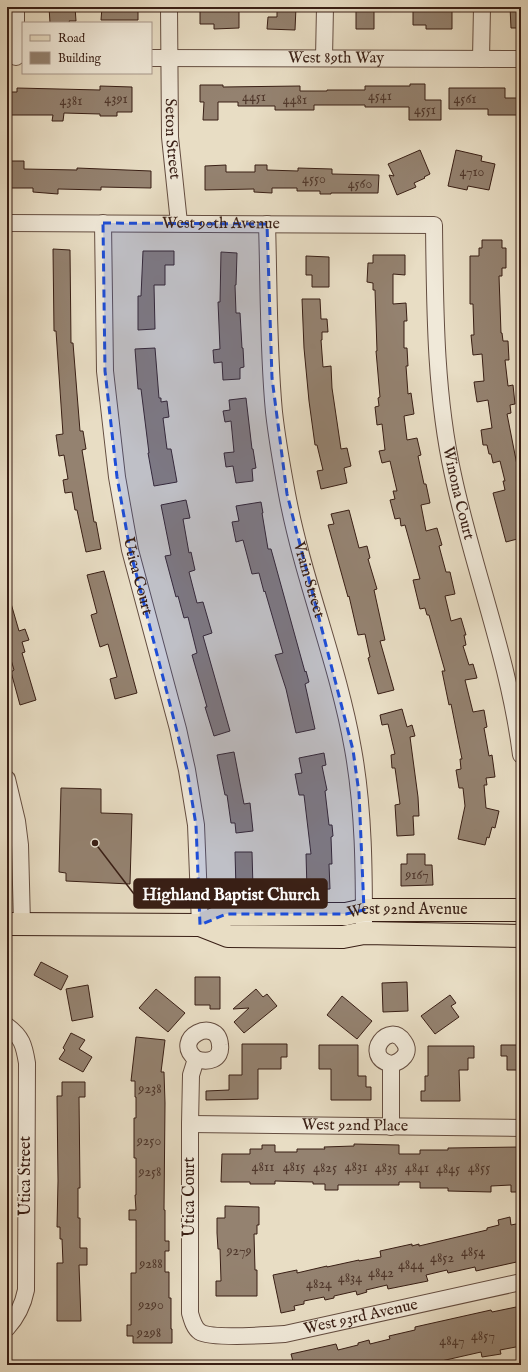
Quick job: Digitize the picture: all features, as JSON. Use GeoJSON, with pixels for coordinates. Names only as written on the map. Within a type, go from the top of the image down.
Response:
{"type":"FeatureCollection","features":[{"type":"Feature","properties":{"kind":"main road","name":"West 92nd Avenue"},"geometry":{"type":"LineString","coordinates":[[200,925],[226,914],[346,914],[364,910],[521,910]]}},
{"type":"Feature","properties":{"kind":"main road","name":"West 92nd Avenue"},"geometry":{"type":"LineString","coordinates":[[15,924],[200,925],[228,936],[343,937],[364,933],[521,936]]}},
{"type":"Feature","properties":{"kind":"street"},"geometry":{"type":"LineString","coordinates":[[15,57],[16,7]]}},
{"type":"Feature","properties":{"kind":"street","name":"Seton Street"},"geometry":{"type":"LineString","coordinates":[[169,7],[168,58],[170,137],[179,223]]}},
{"type":"Feature","properties":{"kind":"street"},"geometry":{"type":"LineString","coordinates":[[324,7],[324,58]]}},
{"type":"Feature","properties":{"kind":"street"},"geometry":{"type":"LineString","coordinates":[[481,59],[482,7]]}},
{"type":"Feature","properties":{"kind":"street","name":"West 89th Way"},"geometry":{"type":"LineString","coordinates":[[152,58],[521,59]]}},
{"type":"Feature","properties":{"kind":"street","name":"West 90th Avenue"},"geometry":{"type":"LineString","coordinates":[[7,223],[434,225]]}},
{"type":"Feature","properties":{"kind":"street","name":"Utica Court"},"geometry":{"type":"LineString","coordinates":[[103,223],[103,337],[105,371],[117,477],[130,550],[178,730],[187,770],[196,825],[200,925]]}},
{"type":"Feature","properties":{"kind":"street","name":"Vrain Street"},"geometry":{"type":"LineString","coordinates":[[267,224],[270,332],[275,414],[287,494],[295,534],[344,708],[353,750],[359,793],[364,872],[364,933]]}},
{"type":"Feature","properties":{"kind":"street","name":"Winona Court"},"geometry":{"type":"LineString","coordinates":[[434,225],[438,376],[442,414],[461,512],[503,661],[521,755]]}},
{"type":"Feature","properties":{"kind":"street"},"geometry":{"type":"LineString","coordinates":[[7,779],[17,821],[20,845],[15,924]]}},
{"type":"Feature","properties":{"kind":"street","name":"Utica Street"},"geometry":{"type":"LineString","coordinates":[[7,1026],[19,1037],[24,1045],[27,1063],[26,1290],[19,1314],[7,1328]]}},
{"type":"Feature","properties":{"kind":"street","name":"Utica Court"},"geometry":{"type":"LineString","coordinates":[[196,1059],[191,1075],[190,1313],[192,1322],[200,1332]]}},
{"type":"Feature","properties":{"kind":"street"},"geometry":{"type":"LineString","coordinates":[[391,1064],[391,1127]]}},
{"type":"Feature","properties":{"kind":"street","name":"West 92nd Place"},"geometry":{"type":"LineString","coordinates":[[190,1124],[521,1128]]}},
{"type":"Feature","properties":{"kind":"street","name":"West 93rd Avenue"},"geometry":{"type":"LineString","coordinates":[[200,1332],[212,1335],[285,1334],[521,1282]]}},
{"type":"Feature","properties":{"kind":"highlighted area"},"geometry":{"type":"Polygon","coordinates":[[[103,223],[267,224],[272,378],[287,494],[353,750],[359,793],[364,910],[346,914],[226,914],[200,925],[196,825],[187,770],[130,550],[117,477],[105,371],[103,223]]]}},
{"type":"Feature","properties":{"kind":"building"},"geometry":{"type":"Polygon","coordinates":[[[49,7],[75,7],[76,21],[50,22],[49,7]]]}},
{"type":"Feature","properties":{"kind":"building"},"geometry":{"type":"Polygon","coordinates":[[[102,7],[138,7],[138,20],[101,20],[102,7]]]}},
{"type":"Feature","properties":{"kind":"building"},"geometry":{"type":"Polygon","coordinates":[[[200,7],[239,7],[239,28],[214,29],[214,24],[200,24],[200,7]]]}},
{"type":"Feature","properties":{"kind":"building"},"geometry":{"type":"Polygon","coordinates":[[[277,7],[296,7],[295,30],[267,29],[268,17],[277,17],[277,7]]]}},
{"type":"Feature","properties":{"kind":"building"},"geometry":{"type":"Polygon","coordinates":[[[356,7],[374,7],[374,29],[356,29],[356,7]]]}},
{"type":"Feature","properties":{"kind":"building"},"geometry":{"type":"Polygon","coordinates":[[[413,7],[452,7],[452,29],[426,29],[426,25],[413,25],[413,7]]]}},
{"type":"Feature","properties":{"kind":"building"},"geometry":{"type":"Polygon","coordinates":[[[510,7],[521,7],[521,28],[511,28],[510,7]]]}},
{"type":"Feature","properties":{"kind":"building"},"geometry":{"type":"Polygon","coordinates":[[[410,84],[425,84],[425,100],[441,100],[441,120],[409,120],[409,107],[314,105],[314,110],[275,110],[275,106],[238,106],[238,102],[218,102],[218,120],[203,120],[204,102],[200,102],[200,85],[223,85],[223,87],[300,86],[300,91],[327,91],[365,90],[365,86],[410,86],[410,84]]]}},
{"type":"Feature","properties":{"kind":"building"},"geometry":{"type":"Polygon","coordinates":[[[100,86],[132,87],[132,112],[117,112],[117,116],[64,113],[63,121],[52,121],[53,115],[7,115],[7,92],[17,92],[17,88],[100,90],[100,86]]]}},
{"type":"Feature","properties":{"kind":"building"},"geometry":{"type":"Polygon","coordinates":[[[449,88],[505,88],[505,98],[521,98],[521,115],[488,115],[488,109],[449,109],[449,88]]]}},
{"type":"Feature","properties":{"kind":"building"},"geometry":{"type":"Polygon","coordinates":[[[420,150],[430,174],[414,183],[416,187],[397,195],[389,175],[394,176],[388,164],[420,150]]]}},
{"type":"Feature","properties":{"kind":"building"},"geometry":{"type":"Polygon","coordinates":[[[456,150],[482,156],[481,161],[495,164],[489,190],[468,186],[467,190],[448,186],[456,150]]]}},
{"type":"Feature","properties":{"kind":"building"},"geometry":{"type":"Polygon","coordinates":[[[7,161],[24,161],[24,169],[77,170],[77,168],[151,171],[151,188],[101,187],[101,190],[58,189],[58,194],[33,192],[33,188],[7,188],[7,161]]]}},
{"type":"Feature","properties":{"kind":"building"},"geometry":{"type":"Polygon","coordinates":[[[226,165],[226,172],[255,172],[255,165],[267,165],[267,170],[298,171],[298,168],[332,169],[332,174],[379,175],[378,193],[320,194],[320,191],[297,191],[297,188],[272,188],[272,193],[254,192],[254,189],[205,190],[205,166],[226,165]]]}},
{"type":"Feature","properties":{"kind":"building"},"geometry":{"type":"Polygon","coordinates":[[[482,240],[502,240],[502,248],[506,248],[506,268],[502,268],[502,276],[499,276],[501,333],[503,341],[508,341],[509,360],[505,360],[508,386],[513,385],[515,404],[510,405],[511,413],[507,414],[518,470],[521,470],[521,538],[506,542],[493,493],[505,490],[503,481],[505,481],[500,461],[493,463],[487,445],[483,445],[481,430],[492,428],[488,400],[477,402],[474,382],[484,381],[482,354],[473,355],[471,335],[474,335],[473,304],[470,304],[470,256],[479,256],[479,248],[482,248],[482,240]]]}},
{"type":"Feature","properties":{"kind":"building"},"geometry":{"type":"Polygon","coordinates":[[[53,249],[70,250],[71,343],[73,343],[80,431],[83,431],[86,449],[82,450],[94,522],[96,522],[101,549],[86,552],[72,492],[65,493],[63,480],[68,479],[64,455],[59,456],[56,435],[63,434],[56,331],[54,331],[53,249]]]}},
{"type":"Feature","properties":{"kind":"building"},"geometry":{"type":"Polygon","coordinates":[[[143,251],[174,251],[174,265],[165,265],[165,285],[154,285],[155,329],[138,330],[138,296],[141,296],[143,251]]]}},
{"type":"Feature","properties":{"kind":"building"},"geometry":{"type":"Polygon","coordinates":[[[221,252],[237,253],[235,285],[236,313],[240,313],[244,367],[240,368],[240,379],[223,380],[222,362],[214,363],[213,350],[220,349],[218,302],[220,302],[221,252]]]}},
{"type":"Feature","properties":{"kind":"building"},"geometry":{"type":"Polygon","coordinates":[[[373,255],[405,255],[405,275],[393,274],[393,304],[406,303],[407,321],[404,321],[404,348],[407,348],[408,366],[406,366],[408,394],[411,393],[414,414],[404,416],[407,440],[417,438],[421,455],[418,456],[430,503],[421,505],[426,531],[437,528],[442,545],[439,546],[446,572],[450,572],[455,594],[445,596],[451,621],[461,618],[466,635],[464,635],[466,645],[463,646],[469,665],[473,664],[477,678],[465,680],[473,712],[484,710],[487,727],[484,728],[489,756],[492,755],[495,777],[486,778],[487,785],[484,785],[486,808],[499,811],[495,828],[492,827],[485,845],[458,839],[465,806],[463,788],[459,788],[456,770],[461,769],[460,759],[462,759],[451,704],[449,705],[442,671],[445,671],[429,615],[427,615],[425,608],[420,609],[413,580],[420,579],[405,525],[401,526],[400,518],[395,519],[390,500],[395,499],[393,491],[397,491],[390,461],[382,463],[379,451],[385,450],[382,424],[377,425],[375,407],[379,406],[378,398],[380,397],[376,351],[375,290],[373,290],[373,283],[367,282],[368,263],[373,263],[373,255]]]}},
{"type":"Feature","properties":{"kind":"building"},"geometry":{"type":"Polygon","coordinates":[[[306,256],[329,257],[329,287],[312,287],[312,275],[306,275],[306,256]]]}},
{"type":"Feature","properties":{"kind":"building"},"geometry":{"type":"Polygon","coordinates":[[[302,299],[320,299],[321,319],[327,319],[328,332],[322,332],[321,340],[323,367],[331,366],[332,388],[341,449],[347,448],[351,466],[344,468],[347,483],[321,489],[317,471],[323,470],[317,445],[315,445],[309,401],[304,348],[302,299]]]}},
{"type":"Feature","properties":{"kind":"building"},"geometry":{"type":"Polygon","coordinates":[[[155,348],[159,398],[161,398],[161,402],[167,401],[169,417],[163,418],[167,449],[171,449],[177,482],[154,486],[148,453],[141,389],[138,389],[135,349],[155,348]]]}},
{"type":"Feature","properties":{"kind":"building"},"geometry":{"type":"Polygon","coordinates":[[[246,398],[252,449],[256,468],[252,469],[253,481],[236,483],[233,466],[226,467],[224,453],[234,452],[231,421],[225,422],[223,411],[230,410],[229,400],[246,398]]]}},
{"type":"Feature","properties":{"kind":"building"},"geometry":{"type":"Polygon","coordinates":[[[186,500],[190,518],[183,519],[189,553],[191,552],[195,570],[189,572],[197,603],[203,602],[212,633],[203,636],[230,731],[214,736],[192,655],[197,653],[188,617],[184,618],[178,596],[176,597],[165,556],[171,555],[161,505],[186,500]]]}},
{"type":"Feature","properties":{"kind":"building"},"geometry":{"type":"Polygon","coordinates":[[[261,502],[268,549],[271,549],[309,682],[305,684],[315,729],[296,733],[286,689],[275,655],[283,653],[265,591],[264,592],[259,573],[252,574],[243,540],[236,542],[232,522],[239,521],[236,506],[261,502]]]}},
{"type":"Feature","properties":{"kind":"building"},"geometry":{"type":"Polygon","coordinates":[[[349,510],[359,548],[367,546],[370,558],[368,559],[377,589],[374,590],[385,640],[380,641],[394,690],[378,694],[368,658],[370,657],[365,634],[358,635],[349,596],[348,597],[328,525],[334,524],[331,514],[349,510]]]}},
{"type":"Feature","properties":{"kind":"building"},"geometry":{"type":"Polygon","coordinates":[[[104,571],[137,693],[115,699],[110,679],[117,677],[108,644],[100,647],[91,615],[97,613],[87,575],[104,571]]]}},
{"type":"Feature","properties":{"kind":"building"},"geometry":{"type":"Polygon","coordinates":[[[7,600],[10,600],[19,631],[25,629],[29,640],[22,642],[25,652],[22,653],[36,700],[20,705],[11,672],[14,670],[7,646],[7,600]]]}},
{"type":"Feature","properties":{"kind":"building"},"geometry":{"type":"Polygon","coordinates":[[[402,709],[407,727],[412,725],[415,736],[410,737],[419,816],[413,816],[414,835],[397,836],[395,805],[400,804],[395,768],[392,768],[391,755],[395,754],[388,724],[382,725],[380,715],[402,709]]]}},
{"type":"Feature","properties":{"kind":"building"},"geometry":{"type":"Polygon","coordinates":[[[234,752],[244,804],[250,803],[253,831],[236,833],[235,823],[231,823],[227,795],[225,795],[217,755],[234,752]]]}},
{"type":"Feature","properties":{"kind":"building"},"geometry":{"type":"Polygon","coordinates":[[[324,753],[326,765],[322,766],[327,790],[325,791],[329,825],[332,825],[333,836],[331,837],[332,864],[329,864],[330,889],[307,890],[306,854],[311,854],[304,795],[299,795],[295,774],[302,773],[299,758],[324,753]]]}},
{"type":"Feature","properties":{"kind":"building"},"geometry":{"type":"Polygon","coordinates":[[[61,788],[101,789],[101,813],[132,814],[130,884],[66,881],[66,873],[59,872],[61,788]]]}},
{"type":"Feature","properties":{"kind":"building"},"geometry":{"type":"Polygon","coordinates":[[[235,852],[252,852],[253,888],[236,889],[235,852]]]}},
{"type":"Feature","properties":{"kind":"building"},"geometry":{"type":"Polygon","coordinates":[[[407,854],[425,854],[425,865],[432,865],[433,885],[401,886],[401,864],[407,864],[407,854]]]}},
{"type":"Feature","properties":{"kind":"building"},"geometry":{"type":"Polygon","coordinates":[[[41,962],[68,976],[61,990],[34,975],[41,962]]]}},
{"type":"Feature","properties":{"kind":"building"},"geometry":{"type":"Polygon","coordinates":[[[195,977],[220,977],[220,1009],[210,1009],[210,1005],[195,1005],[195,977]]]}},
{"type":"Feature","properties":{"kind":"building"},"geometry":{"type":"Polygon","coordinates":[[[407,982],[408,1011],[383,1012],[382,983],[407,982]]]}},
{"type":"Feature","properties":{"kind":"building"},"geometry":{"type":"Polygon","coordinates":[[[88,985],[93,1017],[72,1021],[66,989],[88,985]]]}},
{"type":"Feature","properties":{"kind":"building"},"geometry":{"type":"Polygon","coordinates":[[[156,989],[185,1013],[168,1032],[139,1008],[156,989]]]}},
{"type":"Feature","properties":{"kind":"building"},"geometry":{"type":"Polygon","coordinates":[[[256,989],[263,997],[267,994],[277,1006],[244,1033],[234,1022],[249,1008],[233,1009],[256,989]]]}},
{"type":"Feature","properties":{"kind":"building"},"geometry":{"type":"Polygon","coordinates":[[[450,995],[456,1003],[451,1006],[459,1017],[435,1034],[421,1016],[450,995]]]}},
{"type":"Feature","properties":{"kind":"building"},"geometry":{"type":"Polygon","coordinates":[[[342,996],[372,1021],[357,1039],[327,1015],[342,996]]]}},
{"type":"Feature","properties":{"kind":"building"},"geometry":{"type":"Polygon","coordinates":[[[71,1033],[85,1040],[79,1049],[92,1057],[83,1072],[59,1059],[65,1050],[63,1048],[71,1033]]]}},
{"type":"Feature","properties":{"kind":"building"},"geometry":{"type":"Polygon","coordinates":[[[136,1037],[165,1040],[161,1072],[164,1072],[165,1103],[165,1241],[169,1241],[169,1251],[165,1251],[165,1272],[169,1272],[172,1343],[133,1343],[133,1336],[127,1336],[127,1325],[131,1325],[131,1273],[136,1273],[136,1220],[129,1220],[129,1210],[136,1210],[134,1118],[136,1118],[136,1097],[135,1081],[131,1081],[136,1037]]]}},
{"type":"Feature","properties":{"kind":"building"},"geometry":{"type":"Polygon","coordinates":[[[242,1044],[287,1044],[287,1057],[281,1057],[281,1069],[258,1069],[258,1099],[206,1100],[206,1091],[229,1090],[229,1075],[242,1075],[242,1044]]]}},
{"type":"Feature","properties":{"kind":"building"},"geometry":{"type":"Polygon","coordinates":[[[319,1045],[358,1045],[358,1076],[366,1076],[366,1087],[371,1087],[371,1100],[331,1100],[331,1069],[319,1069],[319,1045]]]}},
{"type":"Feature","properties":{"kind":"building"},"geometry":{"type":"Polygon","coordinates":[[[501,1045],[521,1045],[521,1070],[507,1070],[507,1056],[501,1056],[501,1045]]]}},
{"type":"Feature","properties":{"kind":"building"},"geometry":{"type":"Polygon","coordinates":[[[428,1046],[474,1046],[474,1058],[468,1058],[468,1070],[459,1070],[460,1101],[421,1101],[421,1091],[425,1091],[425,1076],[428,1076],[428,1046]]]}},
{"type":"Feature","properties":{"kind":"building"},"geometry":{"type":"Polygon","coordinates":[[[62,1082],[85,1082],[85,1097],[79,1097],[80,1188],[78,1188],[78,1218],[80,1218],[80,1248],[87,1248],[87,1265],[79,1265],[81,1321],[57,1321],[57,1263],[63,1263],[60,1227],[57,1227],[57,1096],[62,1096],[62,1082]]]}},
{"type":"Feature","properties":{"kind":"building"},"geometry":{"type":"Polygon","coordinates":[[[354,1144],[399,1145],[399,1154],[420,1154],[420,1150],[448,1150],[448,1148],[521,1147],[521,1192],[511,1192],[511,1185],[491,1186],[491,1192],[448,1191],[448,1188],[420,1188],[420,1182],[399,1182],[399,1185],[338,1185],[338,1190],[325,1190],[325,1184],[313,1184],[313,1182],[275,1181],[275,1184],[250,1184],[250,1182],[221,1182],[222,1154],[250,1154],[250,1149],[262,1149],[262,1145],[275,1145],[275,1152],[297,1152],[297,1149],[325,1149],[324,1147],[354,1146],[354,1144]]]}},
{"type":"Feature","properties":{"kind":"building"},"geometry":{"type":"Polygon","coordinates":[[[225,1206],[259,1207],[259,1225],[257,1225],[257,1234],[254,1234],[255,1270],[257,1270],[257,1296],[216,1296],[216,1281],[221,1281],[217,1218],[225,1218],[225,1206]]]}},
{"type":"Feature","properties":{"kind":"building"},"geometry":{"type":"Polygon","coordinates":[[[510,1217],[511,1225],[521,1223],[521,1261],[476,1271],[475,1267],[448,1273],[447,1270],[426,1275],[428,1281],[388,1289],[387,1285],[366,1290],[367,1292],[357,1295],[356,1291],[334,1296],[334,1298],[325,1300],[324,1297],[304,1301],[304,1304],[294,1306],[295,1310],[281,1313],[273,1275],[297,1270],[297,1273],[327,1266],[381,1257],[380,1251],[412,1244],[412,1246],[419,1244],[419,1246],[487,1230],[487,1228],[499,1225],[498,1220],[510,1217]]]}},
{"type":"Feature","properties":{"kind":"building"},"geometry":{"type":"Polygon","coordinates":[[[521,1306],[521,1346],[500,1350],[501,1354],[482,1357],[481,1352],[437,1362],[438,1365],[294,1365],[291,1354],[336,1344],[338,1350],[358,1345],[358,1343],[369,1340],[370,1344],[390,1339],[389,1336],[415,1330],[415,1327],[491,1310],[492,1312],[521,1306]]]}},
{"type":"Feature","properties":{"kind":"place","name":"Highland Baptist Church"},"geometry":{"type":"Point","coordinates":[95,843]}}]}
